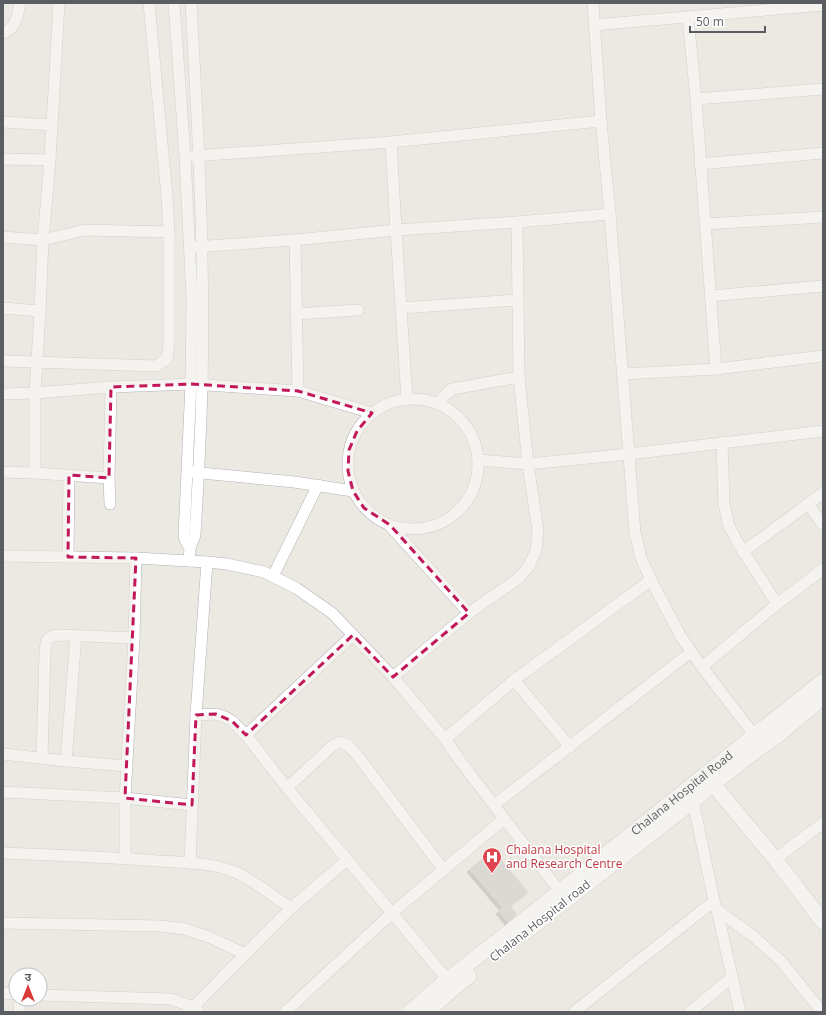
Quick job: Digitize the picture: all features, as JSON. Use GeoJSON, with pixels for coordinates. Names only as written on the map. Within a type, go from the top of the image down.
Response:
{"type":"FeatureCollection","features":[{"type":"Feature","properties":{"kind":"street"},"geometry":{"type":"LineString","coordinates":[[3,33],[15,25],[20,3]]}},
{"type":"Feature","properties":{"kind":"street"},"geometry":{"type":"LineString","coordinates":[[35,473],[35,393],[43,240],[50,160],[59,3]]}},
{"type":"Feature","properties":{"kind":"street"},"geometry":{"type":"LineString","coordinates":[[3,362],[156,366],[167,359],[169,345],[169,232],[149,3]]}},
{"type":"Feature","properties":{"kind":"street"},"geometry":{"type":"LineString","coordinates":[[174,3],[185,156],[197,384]]}},
{"type":"Feature","properties":{"kind":"street"},"geometry":{"type":"LineString","coordinates":[[189,561],[190,548],[195,539],[193,472],[202,246],[191,3]]}},
{"type":"Feature","properties":{"kind":"street"},"geometry":{"type":"LineString","coordinates":[[593,3],[601,121],[610,214],[635,534],[641,558],[680,635],[702,668],[758,741]]}},
{"type":"Feature","properties":{"kind":"street"},"geometry":{"type":"LineString","coordinates":[[594,25],[823,5]]}},
{"type":"Feature","properties":{"kind":"street"},"geometry":{"type":"LineString","coordinates":[[688,17],[696,99],[716,368]]}},
{"type":"Feature","properties":{"kind":"street"},"geometry":{"type":"LineString","coordinates":[[696,99],[823,89]]}},
{"type":"Feature","properties":{"kind":"street"},"geometry":{"type":"LineString","coordinates":[[185,156],[391,142],[601,121]]}},
{"type":"Feature","properties":{"kind":"street"},"geometry":{"type":"LineString","coordinates":[[3,122],[52,125]]}},
{"type":"Feature","properties":{"kind":"street"},"geometry":{"type":"LineString","coordinates":[[391,142],[407,400]]}},
{"type":"Feature","properties":{"kind":"street"},"geometry":{"type":"LineString","coordinates":[[700,164],[823,153]]}},
{"type":"Feature","properties":{"kind":"street"},"geometry":{"type":"LineString","coordinates":[[3,159],[50,160]]}},
{"type":"Feature","properties":{"kind":"street"},"geometry":{"type":"LineString","coordinates":[[190,247],[295,240],[396,230],[610,214]]}},
{"type":"Feature","properties":{"kind":"street"},"geometry":{"type":"LineString","coordinates":[[705,224],[823,217]]}},
{"type":"Feature","properties":{"kind":"street"},"geometry":{"type":"LineString","coordinates":[[393,677],[469,613],[518,578],[529,566],[536,550],[538,532],[528,464],[519,377],[517,222]]}},
{"type":"Feature","properties":{"kind":"street"},"geometry":{"type":"LineString","coordinates":[[3,237],[43,240],[85,230],[169,232]]}},
{"type":"Feature","properties":{"kind":"street"},"geometry":{"type":"LineString","coordinates":[[295,240],[298,391]]}},
{"type":"Feature","properties":{"kind":"street"},"geometry":{"type":"LineString","coordinates":[[710,296],[823,286]]}},
{"type":"Feature","properties":{"kind":"street"},"geometry":{"type":"LineString","coordinates":[[401,308],[518,300]]}},
{"type":"Feature","properties":{"kind":"street"},"geometry":{"type":"LineString","coordinates":[[3,308],[40,311]]}},
{"type":"Feature","properties":{"kind":"street"},"geometry":{"type":"LineString","coordinates":[[296,314],[358,310]]}},
{"type":"Feature","properties":{"kind":"street"},"geometry":{"type":"LineString","coordinates":[[623,374],[716,368],[823,356]]}},
{"type":"Feature","properties":{"kind":"street"},"geometry":{"type":"LineString","coordinates":[[438,404],[452,389],[519,377]]}},
{"type":"Feature","properties":{"kind":"street"},"geometry":{"type":"LineString","coordinates":[[3,394],[197,384],[298,391],[372,413]]}},
{"type":"Feature","properties":{"kind":"street"},"geometry":{"type":"LineString","coordinates":[[110,504],[109,478],[111,388]]}},
{"type":"Feature","properties":{"kind":"street"},"geometry":{"type":"LineString","coordinates":[[418,399],[438,404],[455,415],[463,422],[469,431],[475,445],[478,460],[476,480],[471,493],[463,506],[448,519],[435,526],[420,529],[400,528],[380,521],[372,515],[364,508],[353,491],[348,471],[347,460],[349,450],[356,431],[362,423],[372,413],[387,404],[407,400],[418,399]]}},
{"type":"Feature","properties":{"kind":"street"},"geometry":{"type":"LineString","coordinates":[[478,460],[528,464],[629,454],[823,430]]}},
{"type":"Feature","properties":{"kind":"street"},"geometry":{"type":"LineString","coordinates":[[722,442],[724,505],[729,526],[743,552],[778,604]]}},
{"type":"Feature","properties":{"kind":"street"},"geometry":{"type":"LineString","coordinates":[[3,472],[109,478]]}},
{"type":"Feature","properties":{"kind":"street"},"geometry":{"type":"LineString","coordinates":[[193,472],[294,482],[353,491]]}},
{"type":"Feature","properties":{"kind":"street"},"geometry":{"type":"LineString","coordinates":[[68,557],[69,476]]}},
{"type":"Feature","properties":{"kind":"street"},"geometry":{"type":"LineString","coordinates":[[272,576],[318,485]]}},
{"type":"Feature","properties":{"kind":"street"},"geometry":{"type":"LineString","coordinates":[[743,552],[823,493]]}},
{"type":"Feature","properties":{"kind":"street"},"geometry":{"type":"LineString","coordinates":[[808,504],[823,525]]}},
{"type":"Feature","properties":{"kind":"street"},"geometry":{"type":"LineString","coordinates":[[390,525],[469,613]]}},
{"type":"Feature","properties":{"kind":"street"},"geometry":{"type":"LineString","coordinates":[[3,556],[136,558],[235,565],[264,572],[296,588],[332,613],[393,677],[445,739],[563,896]]}},
{"type":"Feature","properties":{"kind":"street"},"geometry":{"type":"LineString","coordinates":[[125,858],[125,798],[134,638],[136,558]]}},
{"type":"Feature","properties":{"kind":"street"},"geometry":{"type":"LineString","coordinates":[[190,863],[196,715],[207,562]]}},
{"type":"Feature","properties":{"kind":"street"},"geometry":{"type":"LineString","coordinates":[[702,668],[778,604],[823,569]]}},
{"type":"Feature","properties":{"kind":"street"},"geometry":{"type":"LineString","coordinates":[[445,739],[514,680],[651,580]]}},
{"type":"Feature","properties":{"kind":"street"},"geometry":{"type":"LineString","coordinates":[[42,758],[46,643],[48,639],[53,635],[134,638]]}},
{"type":"Feature","properties":{"kind":"street"},"geometry":{"type":"LineString","coordinates":[[246,735],[353,635]]}},
{"type":"Feature","properties":{"kind":"street"},"geometry":{"type":"LineString","coordinates":[[66,761],[76,636]]}},
{"type":"Feature","properties":{"kind":"street"},"geometry":{"type":"LineString","coordinates":[[494,805],[691,652]]}},
{"type":"Feature","properties":{"kind":"street"},"geometry":{"type":"LineString","coordinates":[[514,680],[570,747]]}},
{"type":"Feature","properties":{"kind":"street","name":"Chalana Hospital Road"},"geometry":{"type":"LineString","coordinates":[[563,896],[758,741],[823,681]]}},
{"type":"Feature","properties":{"kind":"street","name":"Chalana Hospital road"},"geometry":{"type":"LineString","coordinates":[[427,1012],[451,984],[563,896],[693,801],[758,741],[778,735],[823,697]]}},
{"type":"Feature","properties":{"kind":"street"},"geometry":{"type":"LineString","coordinates":[[196,715],[216,714],[225,717],[232,721],[246,735],[287,788],[451,984],[410,1012]]}},
{"type":"Feature","properties":{"kind":"street"},"geometry":{"type":"LineString","coordinates":[[287,788],[332,746],[340,742],[348,745],[444,869]]}},
{"type":"Feature","properties":{"kind":"street"},"geometry":{"type":"LineString","coordinates":[[3,754],[127,766]]}},
{"type":"Feature","properties":{"kind":"street"},"geometry":{"type":"LineString","coordinates":[[713,784],[775,859],[823,922]]}},
{"type":"Feature","properties":{"kind":"street"},"geometry":{"type":"LineString","coordinates":[[3,792],[125,798],[192,805]]}},
{"type":"Feature","properties":{"kind":"street"},"geometry":{"type":"LineString","coordinates":[[693,801],[715,906],[740,1012]]}},
{"type":"Feature","properties":{"kind":"street"},"geometry":{"type":"LineString","coordinates":[[286,1012],[392,913],[504,819]]}},
{"type":"Feature","properties":{"kind":"street"},"geometry":{"type":"LineString","coordinates":[[775,859],[823,823]]}},
{"type":"Feature","properties":{"kind":"street"},"geometry":{"type":"LineString","coordinates":[[3,853],[125,858],[190,863],[224,868],[248,879],[291,908]]}},
{"type":"Feature","properties":{"kind":"street"},"geometry":{"type":"LineString","coordinates":[[48,995],[170,999],[193,1010],[245,954],[291,908],[347,860]]}},
{"type":"Feature","properties":{"kind":"street"},"geometry":{"type":"LineString","coordinates":[[574,1012],[715,906]]}},
{"type":"Feature","properties":{"kind":"street"},"geometry":{"type":"LineString","coordinates":[[715,906],[753,936],[781,961],[822,1012]]}},
{"type":"Feature","properties":{"kind":"street"},"geometry":{"type":"LineString","coordinates":[[3,923],[161,926],[185,928],[209,936],[245,954]]}},
{"type":"Feature","properties":{"kind":"street"},"geometry":{"type":"LineString","coordinates":[[690,1012],[732,977]]}},
{"type":"Feature","properties":{"kind":"highlighted area"},"geometry":{"type":"Polygon","coordinates":[[[191,384],[298,391],[372,413],[357,431],[349,450],[348,471],[353,491],[364,508],[390,525],[469,613],[393,677],[353,635],[246,735],[232,721],[216,714],[196,715],[192,805],[125,798],[136,558],[68,557],[69,475],[109,478],[111,387],[191,384]]]}},
{"type":"Feature","properties":{"kind":"building"},"geometry":{"type":"Polygon","coordinates":[[[493,850],[528,892],[510,906],[517,914],[508,922],[499,911],[503,908],[470,869],[493,850]]]}},
{"type":"Feature","properties":{"kind":"place","name":"Chalana Hospital and Research Centre"},"geometry":{"type":"Point","coordinates":[492,874]}}]}
